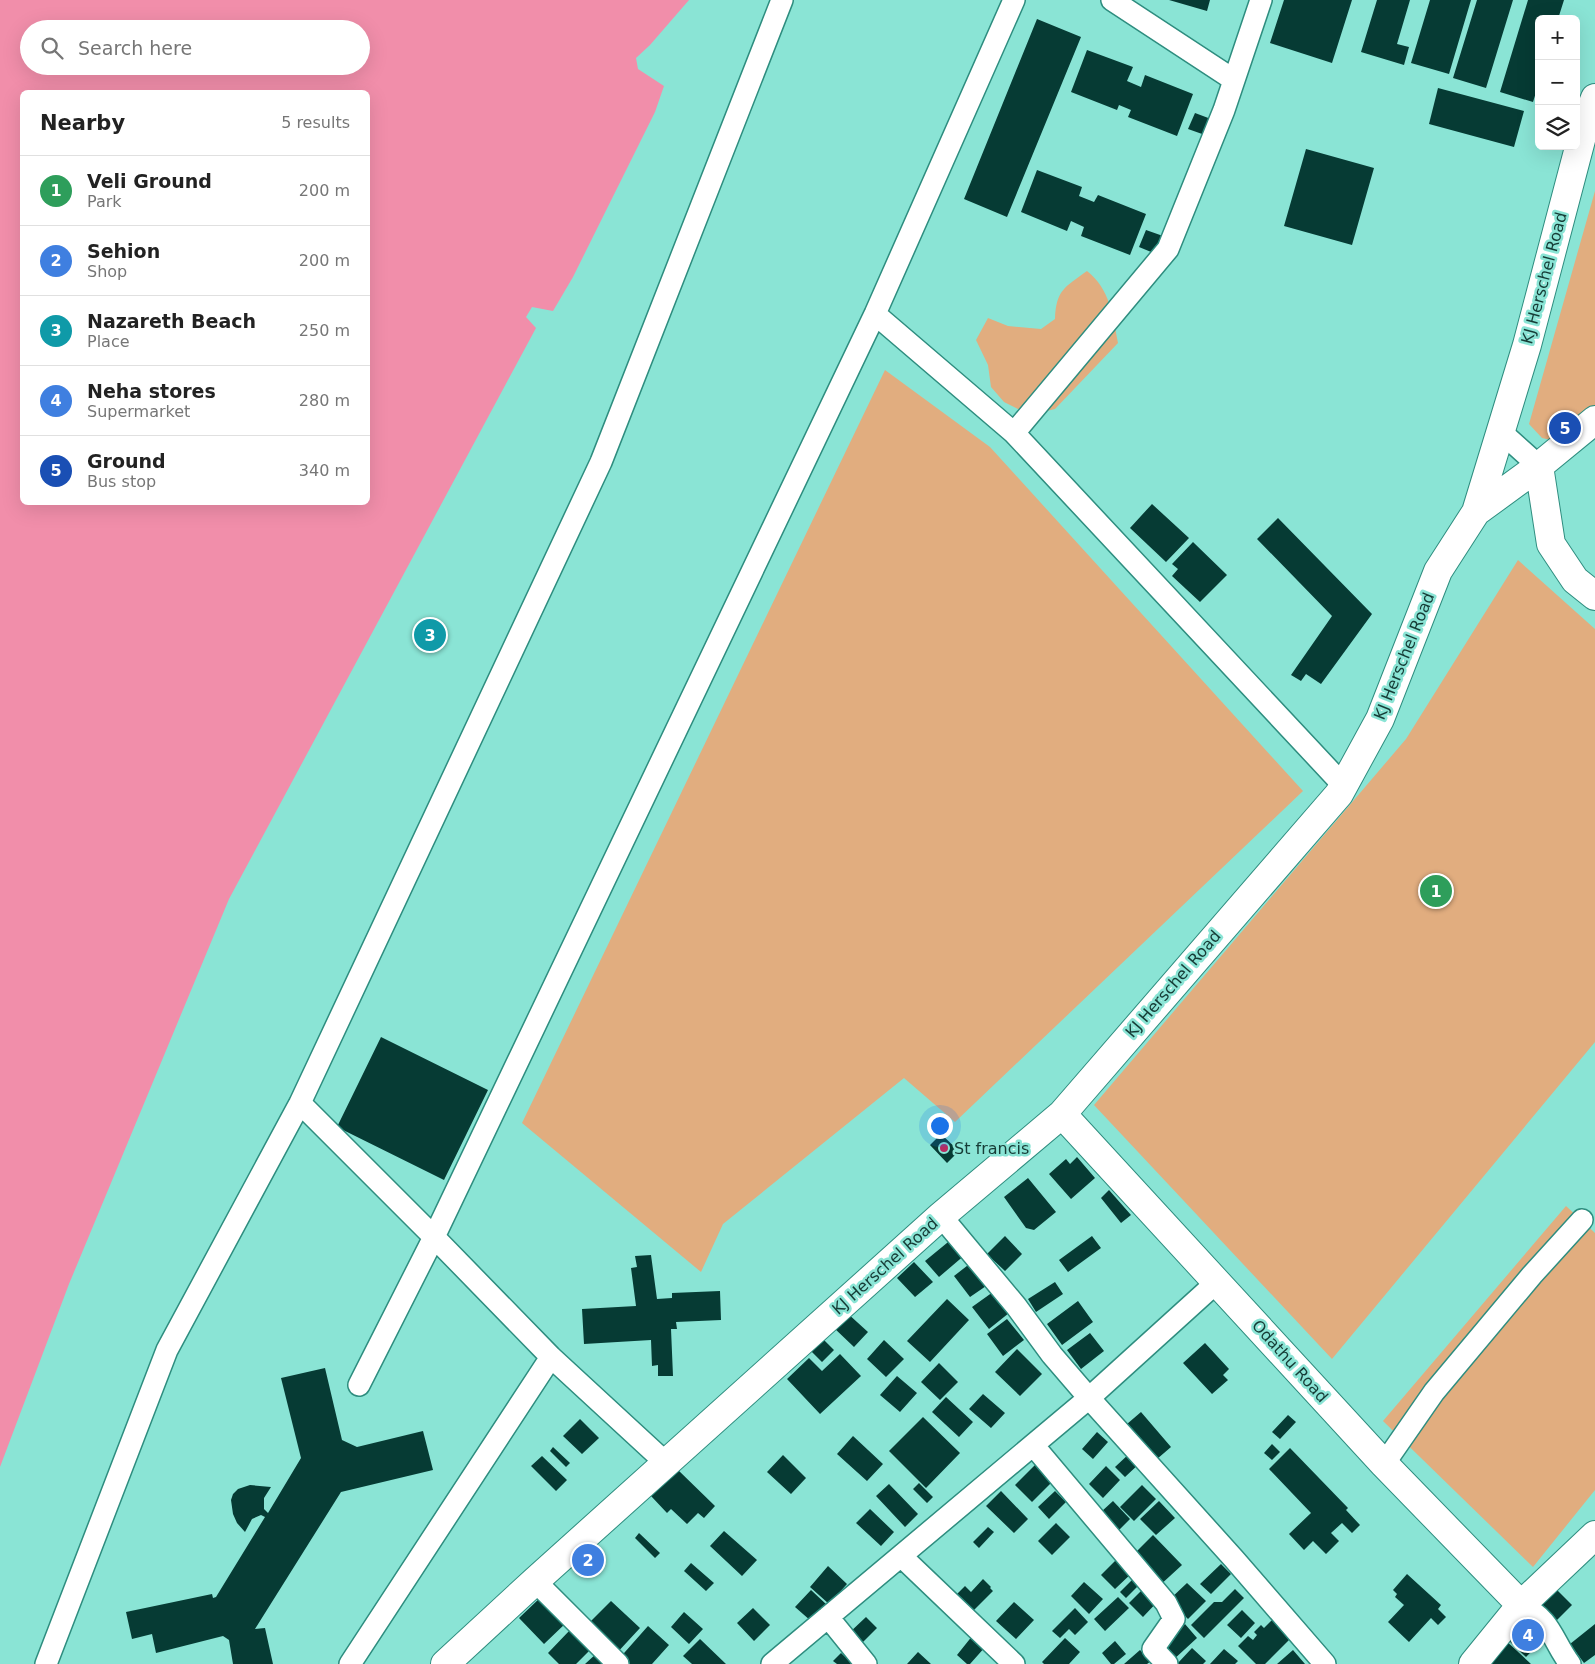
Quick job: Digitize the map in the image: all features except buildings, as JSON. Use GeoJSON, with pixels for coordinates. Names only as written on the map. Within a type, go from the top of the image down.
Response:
{"type":"FeatureCollection","features":[{"type":"Feature","properties":{"kind":"main road","name":"KJ Herschel Road"},"geometry":{"type":"LineString","coordinates":[[446,1664],[535,1581],[940,1216],[1062,1114],[1344,786],[1380,719],[1438,571],[1476,512],[1592,115]]}},
{"type":"Feature","properties":{"kind":"main road"},"geometry":{"type":"LineString","coordinates":[[1476,512],[1539,466],[1595,420]]}},
{"type":"Feature","properties":{"kind":"main road"},"geometry":{"type":"LineString","coordinates":[[1539,466],[1551,544],[1575,580],[1595,596]]}},
{"type":"Feature","properties":{"kind":"main road","name":"Odathu Road"},"geometry":{"type":"LineString","coordinates":[[1062,1114],[1384,1464],[1521,1605]]}},
{"type":"Feature","properties":{"kind":"main road"},"geometry":{"type":"LineString","coordinates":[[1473,1664],[1521,1605],[1595,1535]]}},
{"type":"Feature","properties":{"kind":"street"},"geometry":{"type":"LineString","coordinates":[[46,1664],[167,1350],[300,1103],[601,462],[782,0]]}},
{"type":"Feature","properties":{"kind":"street"},"geometry":{"type":"LineString","coordinates":[[359,1385],[434,1237],[875,314],[1014,0]]}},
{"type":"Feature","properties":{"kind":"street"},"geometry":{"type":"LineString","coordinates":[[1112,0],[1234,80]]}},
{"type":"Feature","properties":{"kind":"street"},"geometry":{"type":"LineString","coordinates":[[1014,433],[1168,249],[1234,80],[1261,0]]}},
{"type":"Feature","properties":{"kind":"street"},"geometry":{"type":"LineString","coordinates":[[875,314],[1014,433],[1344,786]]}},
{"type":"Feature","properties":{"kind":"street"},"geometry":{"type":"LineString","coordinates":[[1500,431],[1539,466]]}},
{"type":"Feature","properties":{"kind":"street"},"geometry":{"type":"LineString","coordinates":[[300,1103],[552,1357],[666,1463]]}},
{"type":"Feature","properties":{"kind":"street"},"geometry":{"type":"LineString","coordinates":[[940,1216],[1016,1306],[1052,1355],[1325,1664]]}},
{"type":"Feature","properties":{"kind":"street"},"geometry":{"type":"LineString","coordinates":[[1384,1464],[1434,1392],[1532,1275],[1582,1220]]}},
{"type":"Feature","properties":{"kind":"street"},"geometry":{"type":"LineString","coordinates":[[772,1664],[1089,1398],[1217,1282]]}},
{"type":"Feature","properties":{"kind":"street"},"geometry":{"type":"LineString","coordinates":[[350,1664],[552,1357]]}},
{"type":"Feature","properties":{"kind":"street"},"geometry":{"type":"LineString","coordinates":[[1033,1445],[1166,1603],[1174,1619],[1153,1649],[1167,1664]]}},
{"type":"Feature","properties":{"kind":"street"},"geometry":{"type":"LineString","coordinates":[[901,1556],[1014,1664]]}},
{"type":"Feature","properties":{"kind":"street"},"geometry":{"type":"LineString","coordinates":[[535,1581],[618,1664]]}},
{"type":"Feature","properties":{"kind":"street"},"geometry":{"type":"LineString","coordinates":[[1521,1605],[1533,1611],[1547,1625],[1570,1664]]}},
{"type":"Feature","properties":{"kind":"street"},"geometry":{"type":"LineString","coordinates":[[828,1617],[866,1664]]}},
{"type":"Feature","properties":{"kind":"shaded area"},"geometry":{"type":"Polygon","coordinates":[[[0,0],[689,0],[650,45],[636,58],[638,69],[664,86],[655,112],[573,277],[553,311],[532,307],[526,317],[536,328],[229,899],[69,1284],[0,1467],[0,0]]]}},
{"type":"Feature","properties":{"kind":"shaded area"},"geometry":{"type":"Polygon","coordinates":[[[1595,191],[1595,407],[1555,441],[1542,438],[1529,424],[1595,191]]]}},
{"type":"Feature","properties":{"kind":"shaded area"},"geometry":{"type":"Polygon","coordinates":[[[1087,271],[1095,278],[1106,295],[1118,343],[1055,409],[1030,415],[1004,402],[991,387],[988,365],[976,340],[988,318],[1008,326],[1041,329],[1055,319],[1057,302],[1063,290],[1087,271]]]}},
{"type":"Feature","properties":{"kind":"shaded area"},"geometry":{"type":"Polygon","coordinates":[[[885,370],[990,447],[1303,791],[955,1122],[904,1078],[723,1224],[701,1272],[522,1123],[885,370]]]}},
{"type":"Feature","properties":{"kind":"shaded area"},"geometry":{"type":"Polygon","coordinates":[[[1518,560],[1595,629],[1595,1042],[1332,1359],[1094,1105],[1406,739],[1518,560]]]}},
{"type":"Feature","properties":{"kind":"shaded area"},"geometry":{"type":"Polygon","coordinates":[[[1566,1206],[1595,1233],[1595,1490],[1533,1567],[1383,1421],[1566,1206]]]}},
{"type":"Feature","properties":{"kind":"place","name":"Ground"},"geometry":{"type":"Point","coordinates":[1565,428]}},
{"type":"Feature","properties":{"kind":"place","name":"Nazareth Beach"},"geometry":{"type":"Point","coordinates":[430,635]}},
{"type":"Feature","properties":{"kind":"place","name":"Veli Ground"},"geometry":{"type":"Point","coordinates":[1436,891]}},
{"type":"Feature","properties":{"kind":"place","name":"St francis"},"geometry":{"type":"Point","coordinates":[944,1148]}},
{"type":"Feature","properties":{"kind":"place","name":"Sehion"},"geometry":{"type":"Point","coordinates":[588,1560]}},
{"type":"Feature","properties":{"kind":"place","name":"Neha stores"},"geometry":{"type":"Point","coordinates":[1528,1635]}}]}
